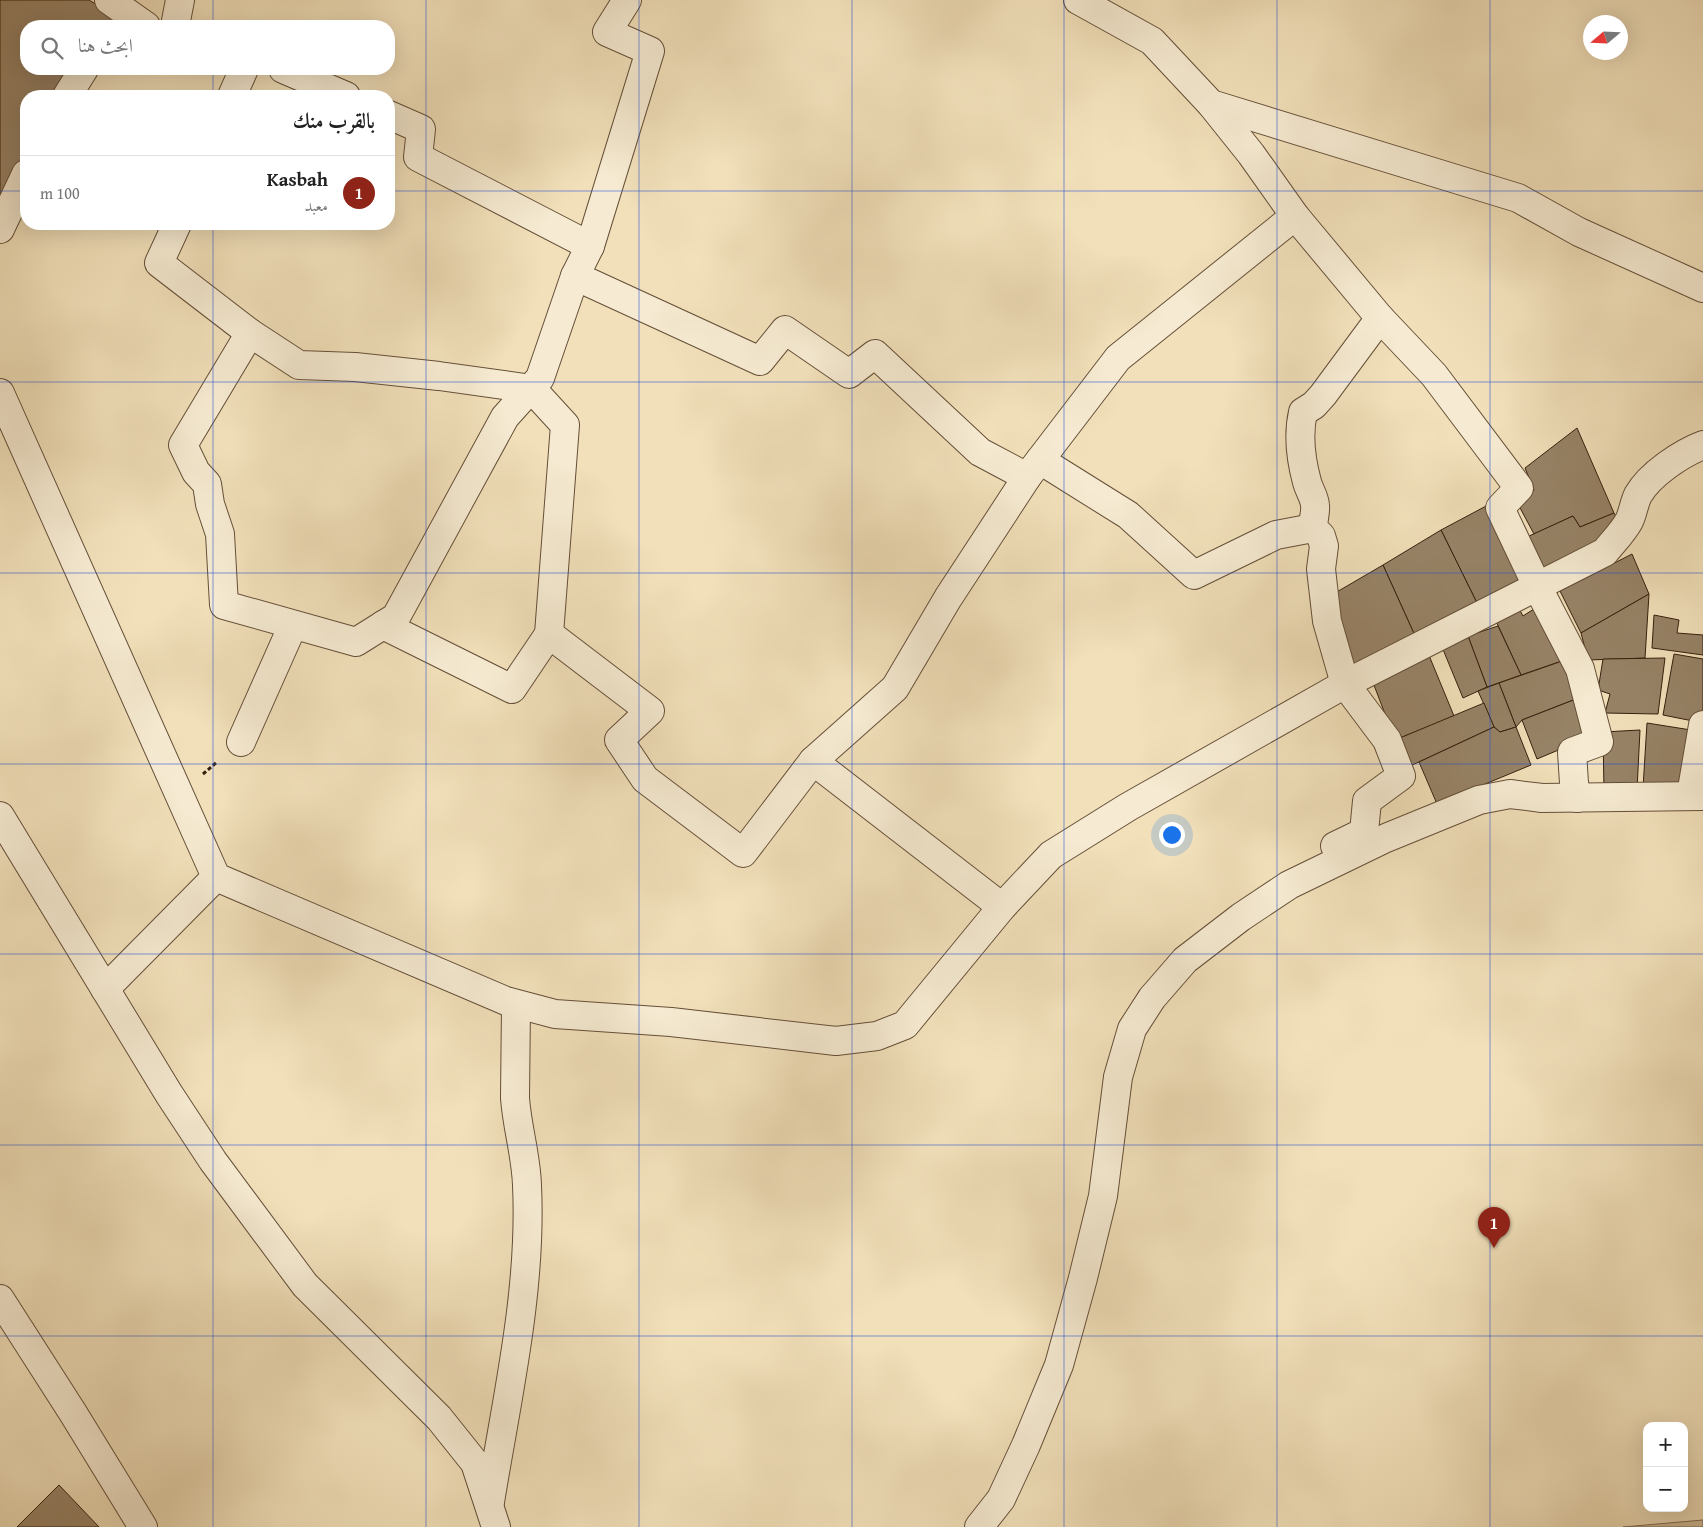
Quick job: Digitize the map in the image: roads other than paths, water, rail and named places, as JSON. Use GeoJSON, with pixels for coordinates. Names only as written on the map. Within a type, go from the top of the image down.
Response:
{"type":"FeatureCollection","features":[{"type":"Feature","properties":{"kind":"street"},"geometry":{"type":"LineString","coordinates":[[176,20],[180,0]]}},
{"type":"Feature","properties":{"kind":"street"},"geometry":{"type":"LineString","coordinates":[[250,333],[183,445],[196,472],[207,484],[210,504],[220,534],[224,605],[356,642],[396,617],[505,417],[540,378],[575,276],[590,246],[650,51],[607,32],[627,0]]}},
{"type":"Feature","properties":{"kind":"street"},"geometry":{"type":"LineString","coordinates":[[1078,0],[1152,41],[1211,104],[1251,154],[1295,216],[1380,318],[1434,375],[1519,488],[1500,508],[1580,669],[1598,742],[1572,752],[1574,783],[1578,798]]}},
{"type":"Feature","properties":{"kind":"street"},"geometry":{"type":"LineString","coordinates":[[113,11],[133,20]]}},
{"type":"Feature","properties":{"kind":"street"},"geometry":{"type":"LineString","coordinates":[[71,90],[80,75]]}},
{"type":"Feature","properties":{"kind":"street"},"geometry":{"type":"LineString","coordinates":[[297,75],[332,90]]}},
{"type":"Feature","properties":{"kind":"street"},"geometry":{"type":"LineString","coordinates":[[1211,104],[1518,198],[1579,232],[1703,288]]}},
{"type":"Feature","properties":{"kind":"street"},"geometry":{"type":"LineString","coordinates":[[395,118],[421,129],[418,156],[590,246]]}},
{"type":"Feature","properties":{"kind":"street"},"geometry":{"type":"LineString","coordinates":[[0,229],[20,187]]}},
{"type":"Feature","properties":{"kind":"street"},"geometry":{"type":"LineString","coordinates":[[549,634],[650,711],[619,740],[645,779],[743,853],[813,761],[895,688],[948,598],[1034,468],[1118,358],[1295,216]]}},
{"type":"Feature","properties":{"kind":"street"},"geometry":{"type":"LineString","coordinates":[[174,230],[159,263],[250,333],[299,365],[355,367],[532,389],[565,425],[549,634],[512,689],[383,625]]}},
{"type":"Feature","properties":{"kind":"street"},"geometry":{"type":"LineString","coordinates":[[575,276],[760,361],[785,330],[849,374],[875,354],[980,452],[1034,468],[1128,515],[1194,575],[1276,535],[1313,528]]}},
{"type":"Feature","properties":{"kind":"street"},"geometry":{"type":"LineString","coordinates":[[1313,528],[1315,508],[1303,467],[1300,426],[1303,412],[1314,405],[1380,318]]}},
{"type":"Feature","properties":{"kind":"street"},"geometry":{"type":"LineString","coordinates":[[0,393],[216,876],[516,1004],[555,1014],[672,1022],[836,1041],[877,1036],[905,1025],[1002,907],[1051,855],[1128,807],[1345,684],[1605,552],[1629,520],[1638,494],[1665,467],[1690,450],[1703,445]]}},
{"type":"Feature","properties":{"kind":"street"},"geometry":{"type":"LineString","coordinates":[[1313,528],[1321,536],[1324,546],[1321,569],[1327,621],[1345,684],[1387,740],[1401,776],[1367,801],[1364,832],[1318,854],[1326,867]]}},
{"type":"Feature","properties":{"kind":"street"},"geometry":{"type":"LineString","coordinates":[[241,742],[293,625]]}},
{"type":"Feature","properties":{"kind":"street"},"geometry":{"type":"LineString","coordinates":[[979,1527],[1001,1499],[1059,1365],[1103,1196],[1118,1077],[1132,1029],[1152,998],[1185,960],[1241,917],[1289,885],[1386,838],[1479,800],[1510,794],[1542,798],[1697,795],[1703,725]]}},
{"type":"Feature","properties":{"kind":"street"},"geometry":{"type":"LineString","coordinates":[[813,761],[1002,907]]}},
{"type":"Feature","properties":{"kind":"street"},"geometry":{"type":"LineString","coordinates":[[0,816],[190,1127],[213,1161],[305,1285],[439,1418],[475,1463],[493,1516]]}},
{"type":"Feature","properties":{"kind":"street"},"geometry":{"type":"LineString","coordinates":[[105,989],[216,876]]}},
{"type":"Feature","properties":{"kind":"street"},"geometry":{"type":"LineString","coordinates":[[493,1516],[526,1275],[527,1186],[515,1098],[516,1004]]}},
{"type":"Feature","properties":{"kind":"street"},"geometry":{"type":"LineString","coordinates":[[0,1299],[144,1527]]}},
{"type":"Feature","properties":{"kind":"place","name":"Kasbah"},"geometry":{"type":"Point","coordinates":[1494,1248]}}]}
